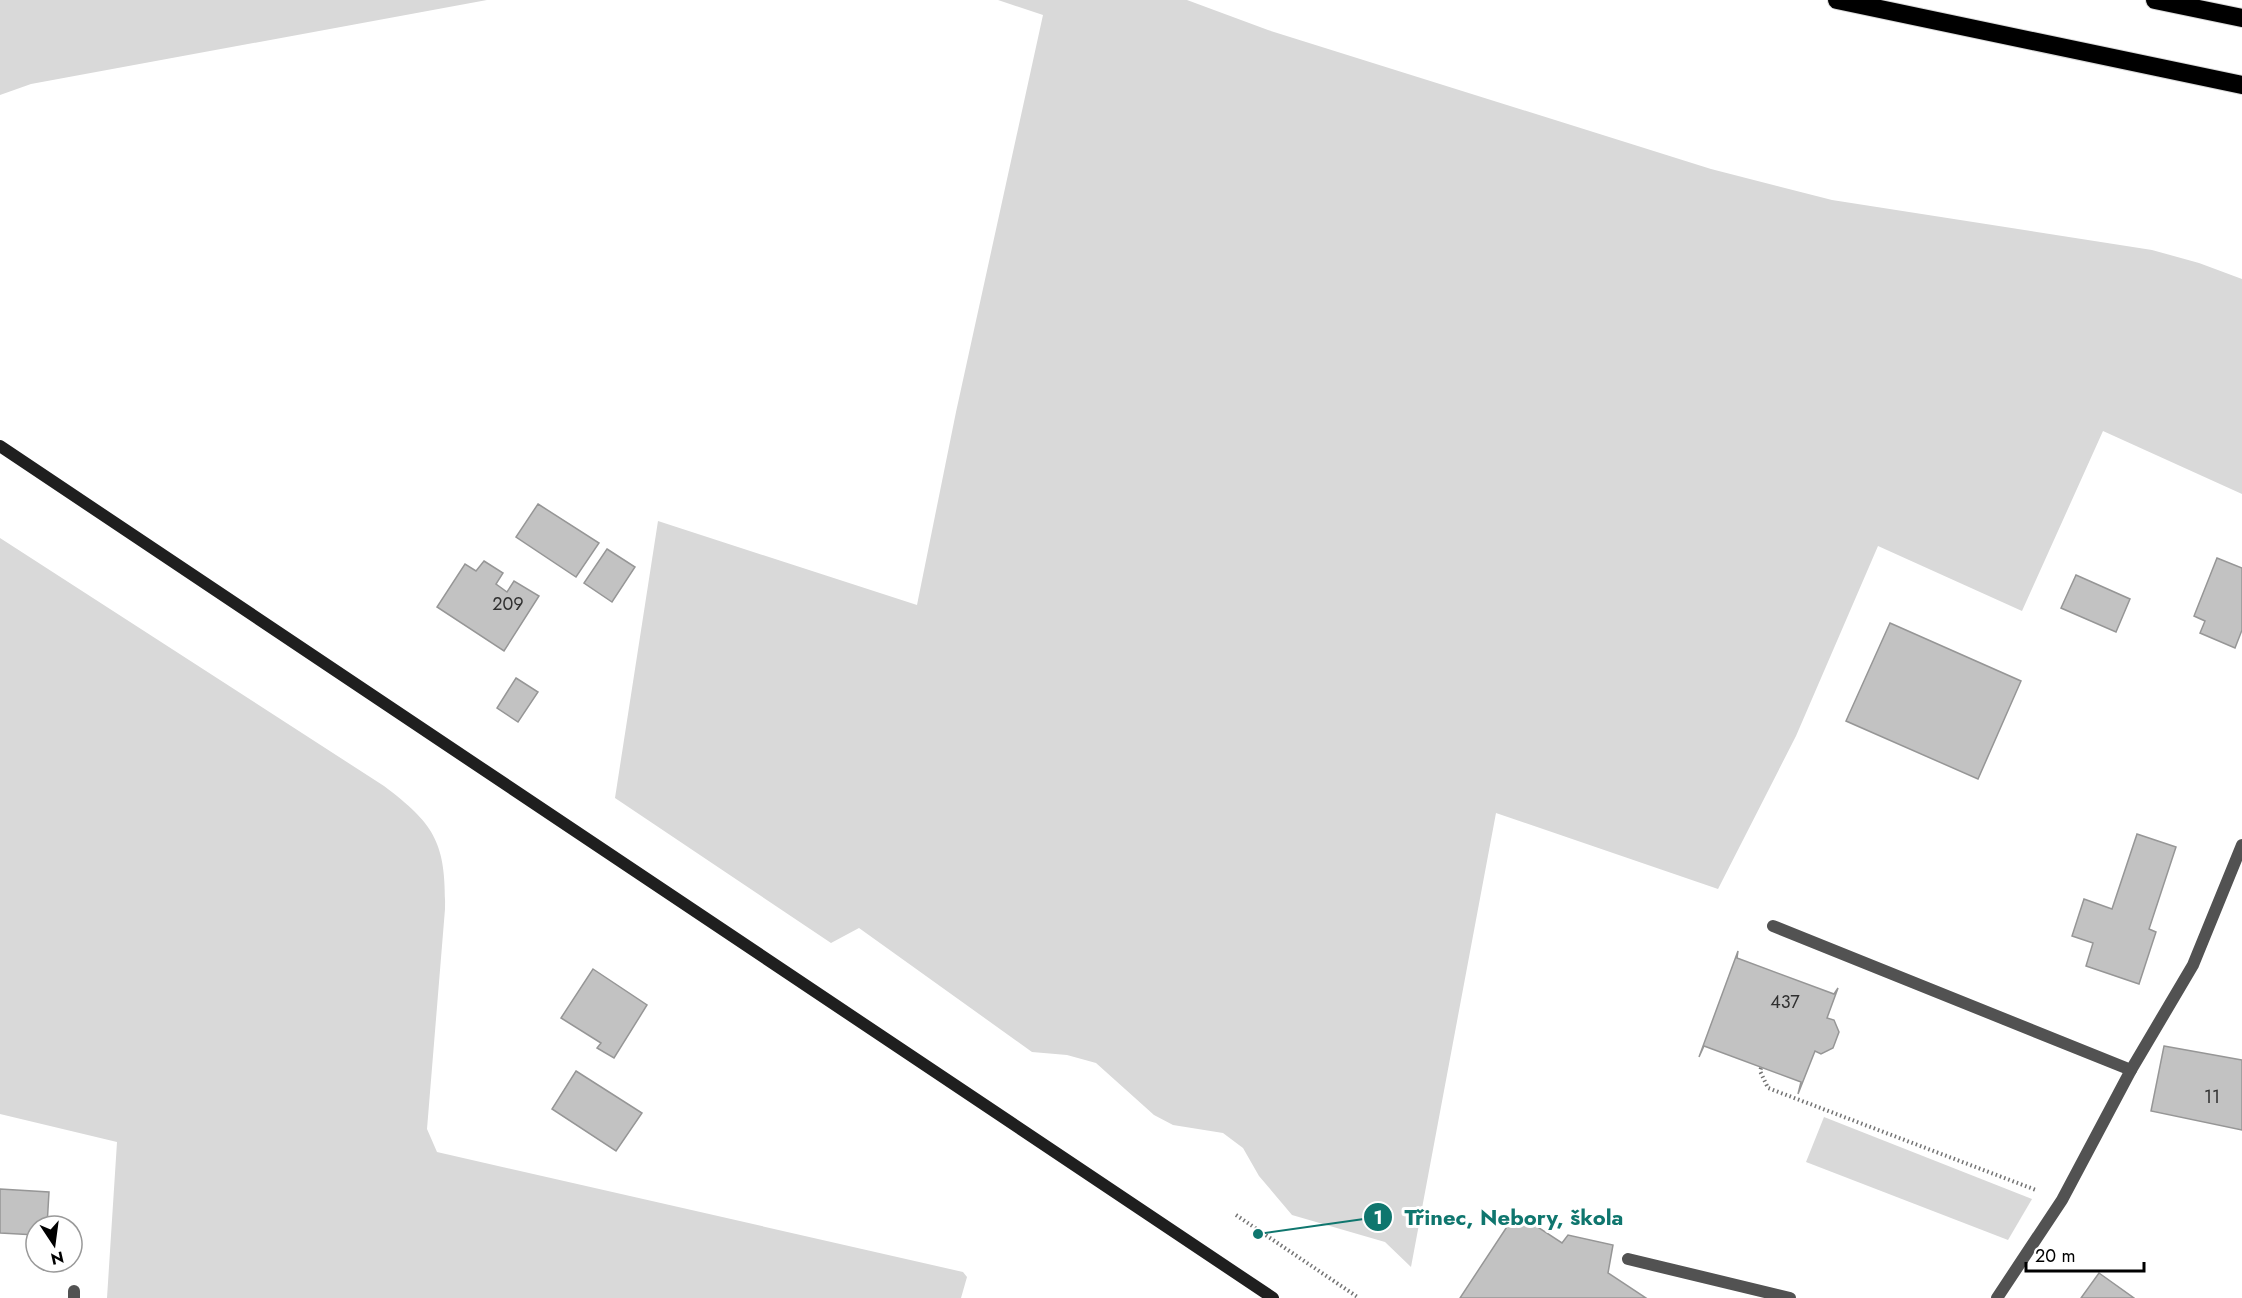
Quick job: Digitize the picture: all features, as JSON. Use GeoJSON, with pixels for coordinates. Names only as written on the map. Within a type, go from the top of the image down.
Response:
{"type":"FeatureCollection","features":[{"type":"Feature","properties":{"kind":"highway"},"geometry":{"type":"LineString","coordinates":[[1837,0],[2242,85]]}},
{"type":"Feature","properties":{"kind":"highway"},"geometry":{"type":"LineString","coordinates":[[2155,0],[2242,18]]}},
{"type":"Feature","properties":{"kind":"main road"},"geometry":{"type":"LineString","coordinates":[[0,446],[1273,1298]]}},
{"type":"Feature","properties":{"kind":"street"},"geometry":{"type":"LineString","coordinates":[[1997,1298],[2062,1200],[2131,1070],[2193,965],[2242,844]]}},
{"type":"Feature","properties":{"kind":"street"},"geometry":{"type":"LineString","coordinates":[[1773,926],[2131,1070]]}},
{"type":"Feature","properties":{"kind":"street"},"geometry":{"type":"LineString","coordinates":[[1628,1259],[1790,1298]]}},
{"type":"Feature","properties":{"kind":"path"},"geometry":{"type":"LineString","coordinates":[[1761,1068],[1760,1071],[1767,1088],[2062,1200]]}},
{"type":"Feature","properties":{"kind":"path"},"geometry":{"type":"LineString","coordinates":[[1236,1215],[1359,1298]]}},
{"type":"Feature","properties":{"kind":"shaded area"},"geometry":{"type":"Polygon","coordinates":[[[0,0],[487,0],[31,84],[0,95],[0,0]]]}},
{"type":"Feature","properties":{"kind":"shaded area"},"geometry":{"type":"Polygon","coordinates":[[[998,0],[1187,0],[1268,30],[1711,169],[1832,200],[2152,250],[2199,263],[2242,279],[2242,494],[2103,431],[2022,611],[1878,546],[1796,736],[1718,889],[1496,813],[1411,1267],[1385,1242],[1292,1215],[1259,1176],[1243,1148],[1223,1133],[1173,1125],[1154,1115],[1096,1063],[1067,1055],[1032,1052],[859,928],[831,943],[615,798],[658,521],[917,605],[956,412],[1043,15],[998,0]]]}},
{"type":"Feature","properties":{"kind":"shaded area"},"geometry":{"type":"Polygon","coordinates":[[[0,538],[384,786],[416,813],[426,825],[440,852],[445,887],[427,1129],[437,1152],[963,1272],[967,1277],[961,1298],[107,1298],[117,1142],[0,1114],[0,538]]]}},
{"type":"Feature","properties":{"kind":"shaded area"},"geometry":{"type":"Polygon","coordinates":[[[1824,1117],[2032,1199],[2008,1240],[1806,1162],[1824,1117]]]}},
{"type":"Feature","properties":{"kind":"building"},"geometry":{"type":"Polygon","coordinates":[[[538,504],[599,543],[576,577],[516,537],[538,504]]]}},
{"type":"Feature","properties":{"kind":"building"},"geometry":{"type":"Polygon","coordinates":[[[607,549],[635,567],[612,602],[584,583],[607,549]]]}},
{"type":"Feature","properties":{"kind":"building"},"geometry":{"type":"Polygon","coordinates":[[[2217,558],[2242,568],[2242,630],[2235,648],[2200,633],[2205,621],[2194,616],[2217,558]]]}},
{"type":"Feature","properties":{"kind":"building"},"geometry":{"type":"Polygon","coordinates":[[[484,561],[503,573],[496,584],[507,592],[514,581],[539,596],[504,651],[437,607],[465,564],[476,571],[484,561]]]}},
{"type":"Feature","properties":{"kind":"building"},"geometry":{"type":"Polygon","coordinates":[[[2076,575],[2130,599],[2116,632],[2061,608],[2076,575]]]}},
{"type":"Feature","properties":{"kind":"building"},"geometry":{"type":"Polygon","coordinates":[[[1890,623],[2021,681],[1978,779],[1846,721],[1890,623]]]}},
{"type":"Feature","properties":{"kind":"building"},"geometry":{"type":"Polygon","coordinates":[[[516,678],[538,692],[518,722],[497,708],[516,678]]]}},
{"type":"Feature","properties":{"kind":"building"},"geometry":{"type":"Polygon","coordinates":[[[2137,834],[2176,847],[2149,929],[2156,932],[2139,984],[2086,966],[2093,943],[2072,936],[2084,899],[2112,909],[2137,834]]]}},
{"type":"Feature","properties":{"kind":"building"},"geometry":{"type":"Polygon","coordinates":[[[1738,951],[1737,958],[1834,994],[1838,988],[1827,1018],[1834,1020],[1839,1032],[1833,1048],[1821,1054],[1815,1051],[1798,1094],[1801,1082],[1704,1046],[1699,1057],[1738,951]]]}},
{"type":"Feature","properties":{"kind":"building"},"geometry":{"type":"Polygon","coordinates":[[[593,969],[647,1005],[614,1058],[597,1048],[601,1043],[561,1018],[593,969]]]}},
{"type":"Feature","properties":{"kind":"building"},"geometry":{"type":"Polygon","coordinates":[[[2164,1046],[2242,1060],[2242,1130],[2151,1111],[2164,1046]]]}},
{"type":"Feature","properties":{"kind":"building"},"geometry":{"type":"Polygon","coordinates":[[[576,1071],[642,1113],[616,1151],[552,1109],[576,1071]]]}},
{"type":"Feature","properties":{"kind":"building"},"geometry":{"type":"Polygon","coordinates":[[[0,1189],[49,1192],[48,1214],[24,1214],[24,1234],[0,1233],[0,1189]]]}},
{"type":"Feature","properties":{"kind":"building"},"geometry":{"type":"Polygon","coordinates":[[[1516,1213],[1562,1243],[1568,1235],[1613,1245],[1608,1273],[1646,1298],[1460,1298],[1516,1213]]]}},
{"type":"Feature","properties":{"kind":"building"},"geometry":{"type":"Polygon","coordinates":[[[2099,1273],[2134,1298],[2081,1298],[2099,1273]]]}},
{"type":"Feature","properties":{"kind":"place","name":"Třinec, Nebory, škola"},"geometry":{"type":"Point","coordinates":[1258,1234]}}]}
